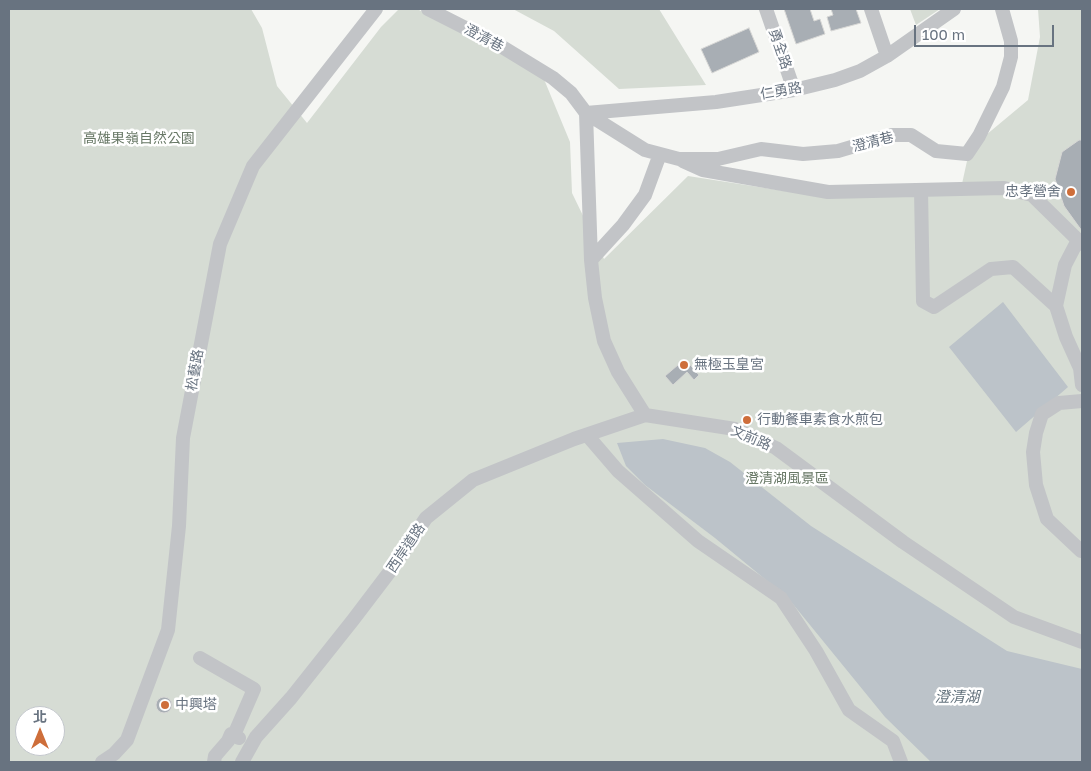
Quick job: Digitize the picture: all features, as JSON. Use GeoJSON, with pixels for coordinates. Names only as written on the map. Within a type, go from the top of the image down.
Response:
{"type":"FeatureCollection","features":[{"type":"Feature","properties":{"kind":"street","name":"松藝路"},"geometry":{"type":"LineString","coordinates":[[102,762],[114,754],[127,740],[168,630],[179,526],[183,438],[220,244],[253,166],[376,9]]}},
{"type":"Feature","properties":{"kind":"street","name":"澄清巷"},"geometry":{"type":"LineString","coordinates":[[428,9],[499,45],[553,78],[571,93],[586,113],[646,150],[679,159],[703,170],[828,192],[1004,188],[1032,195],[1080,242]]}},
{"type":"Feature","properties":{"kind":"street","name":"勇全路"},"geometry":{"type":"LineString","coordinates":[[766,9],[794,90]]}},
{"type":"Feature","properties":{"kind":"street"},"geometry":{"type":"LineString","coordinates":[[871,9],[887,56]]}},
{"type":"Feature","properties":{"kind":"street","name":"仁勇路"},"geometry":{"type":"LineString","coordinates":[[586,113],[716,102],[794,90],[851,74],[887,56],[954,9]]}},
{"type":"Feature","properties":{"kind":"street","name":"澄清巷"},"geometry":{"type":"LineString","coordinates":[[679,159],[718,159],[761,149],[803,154],[838,151],[892,135],[911,135],[936,151],[967,154],[1003,87],[1011,57],[1011,41],[1002,9]]}},
{"type":"Feature","properties":{"kind":"street"},"geometry":{"type":"LineString","coordinates":[[586,113],[594,298],[604,341],[618,372],[645,414]]}},
{"type":"Feature","properties":{"kind":"street"},"geometry":{"type":"LineString","coordinates":[[591,260],[623,225],[645,195],[660,154]]}},
{"type":"Feature","properties":{"kind":"street"},"geometry":{"type":"LineString","coordinates":[[921,190],[923,301],[934,308],[991,269],[1013,268],[1056,306]]}},
{"type":"Feature","properties":{"kind":"street"},"geometry":{"type":"LineString","coordinates":[[1080,242],[1065,265],[1056,306],[1066,337],[1080,368],[1082,385]]}},
{"type":"Feature","properties":{"kind":"street"},"geometry":{"type":"LineString","coordinates":[[1081,551],[1048,519],[1036,485],[1033,452],[1042,414],[1059,403],[1082,401]]}},
{"type":"Feature","properties":{"kind":"street","name":"西岸道路"},"geometry":{"type":"LineString","coordinates":[[242,762],[251,745],[391,570],[426,518],[473,480],[645,414]]}},
{"type":"Feature","properties":{"kind":"street","name":"文前路"},"geometry":{"type":"LineString","coordinates":[[645,414],[736,429],[776,448],[903,542],[1014,617],[1082,642]]}},
{"type":"Feature","properties":{"kind":"street"},"geometry":{"type":"LineString","coordinates":[[587,435],[618,471],[698,541],[781,598],[816,650],[850,710],[893,741],[901,762]]}},
{"type":"Feature","properties":{"kind":"street"},"geometry":{"type":"LineString","coordinates":[[200,658],[254,689],[234,735],[231,734],[228,741],[215,756],[214,762]]}},
{"type":"Feature","properties":{"kind":"street"},"geometry":{"type":"LineString","coordinates":[[234,735],[251,745]]}},
{"type":"Feature","properties":{"kind":"green space","name":"澄清湖風景區"},"geometry":{"type":"Polygon","coordinates":[[[9,9],[251,9],[262,28],[277,86],[307,123],[381,27],[399,9],[417,9],[541,72],[570,142],[572,193],[604,259],[688,176],[830,198],[960,193],[967,161],[986,135],[1028,100],[1040,37],[1038,9],[1082,9],[1082,762],[9,762],[9,9]]]}},
{"type":"Feature","properties":{"kind":"green space"},"geometry":{"type":"Polygon","coordinates":[[[513,9],[659,9],[706,85],[619,89],[554,31],[513,9]]]}},
{"type":"Feature","properties":{"kind":"green space"},"geometry":{"type":"Polygon","coordinates":[[[910,9],[940,9],[916,25],[910,9]]]}},
{"type":"Feature","properties":{"kind":"water"},"geometry":{"type":"Polygon","coordinates":[[[1003,302],[1068,387],[1016,432],[949,347],[1003,302]]]}},
{"type":"Feature","properties":{"kind":"water","name":"澄清湖"},"geometry":{"type":"Polygon","coordinates":[[[663,439],[705,448],[730,462],[811,526],[1007,651],[1082,669],[1082,762],[931,762],[885,717],[788,598],[715,538],[645,485],[626,466],[617,443],[663,439]]]}},
{"type":"Feature","properties":{"kind":"building"},"geometry":{"type":"Polygon","coordinates":[[[784,9],[810,9],[814,21],[820,19],[825,34],[796,44],[784,9]]]}},
{"type":"Feature","properties":{"kind":"building"},"geometry":{"type":"Polygon","coordinates":[[[831,9],[856,9],[861,23],[831,31],[827,17],[833,15],[831,9]]]}},
{"type":"Feature","properties":{"kind":"building"},"geometry":{"type":"Polygon","coordinates":[[[749,28],[759,52],[712,73],[701,49],[749,28]]]}},
{"type":"Feature","properties":{"kind":"building","name":"忠孝營舍"},"geometry":{"type":"Polygon","coordinates":[[[1079,140],[1082,140],[1082,231],[1064,206],[1055,179],[1062,152],[1079,140]]]}},
{"type":"Feature","properties":{"kind":"building","name":"無極玉皇宮"},"geometry":{"type":"Polygon","coordinates":[[[685,359],[699,375],[694,380],[687,372],[673,385],[665,376],[685,359]]]}},
{"type":"Feature","properties":{"kind":"building","name":"中興塔"},"geometry":{"type":"Polygon","coordinates":[[[164,697],[172,705],[164,713],[156,705],[164,697]]]}},
{"type":"Feature","properties":{"kind":"place","name":"忠孝營舍"},"geometry":{"type":"Point","coordinates":[1071,192]}},
{"type":"Feature","properties":{"kind":"place","name":"無極玉皇宮"},"geometry":{"type":"Point","coordinates":[684,365]}},
{"type":"Feature","properties":{"kind":"place","name":"行動餐車素食水煎包"},"geometry":{"type":"Point","coordinates":[747,420]}},
{"type":"Feature","properties":{"kind":"place","name":"中興塔"},"geometry":{"type":"Point","coordinates":[165,705]}},
{"type":"Feature","properties":{"kind":"park label","name":"高雄果嶺自然公園"},"geometry":{"type":"Point","coordinates":[139,139]}}]}
